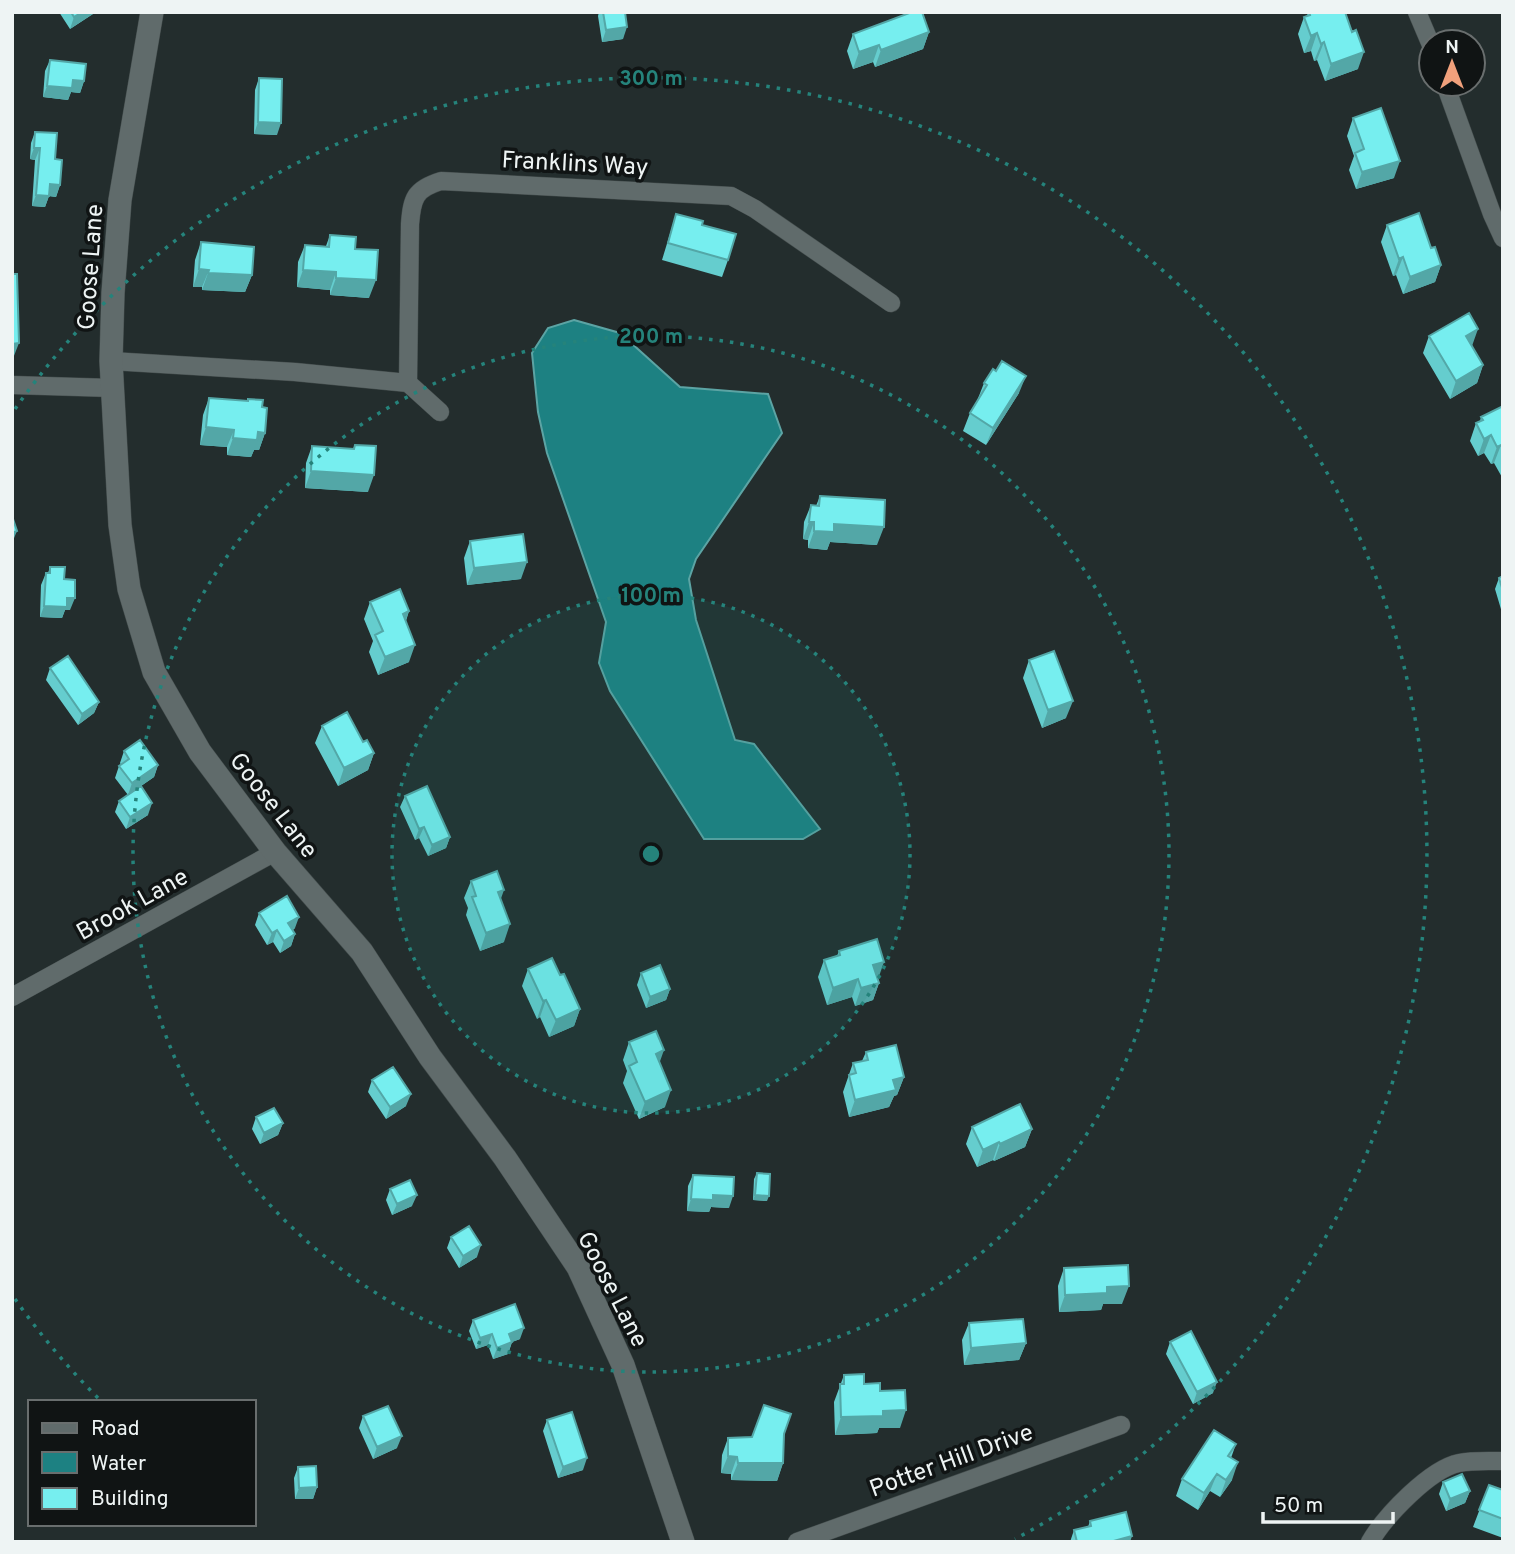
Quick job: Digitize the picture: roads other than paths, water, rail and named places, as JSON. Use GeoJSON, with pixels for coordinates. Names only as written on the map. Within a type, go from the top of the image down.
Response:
{"type":"FeatureCollection","features":[{"type":"Feature","properties":{"kind":"street","name":"Goose Lane"},"geometry":{"type":"LineString","coordinates":[[152,12],[120,200],[113,293],[111,388],[125,563],[129,589],[154,672],[200,752],[275,852],[362,952],[430,1057],[505,1158],[578,1268],[623,1366],[683,1542]]}},
{"type":"Feature","properties":{"kind":"street"},"geometry":{"type":"LineString","coordinates":[[1451,98],[1503,238]]}},
{"type":"Feature","properties":{"kind":"street","name":"Franklins Way"},"geometry":{"type":"LineString","coordinates":[[408,383],[412,200],[426,185],[441,181],[731,196],[755,209],[891,303]]}},
{"type":"Feature","properties":{"kind":"street"},"geometry":{"type":"LineString","coordinates":[[111,361],[295,372],[408,383],[440,412]]}},
{"type":"Feature","properties":{"kind":"street"},"geometry":{"type":"LineString","coordinates":[[12,385],[111,388]]}},
{"type":"Feature","properties":{"kind":"street","name":"Brook Lane"},"geometry":{"type":"LineString","coordinates":[[12,997],[275,852]]}},
{"type":"Feature","properties":{"kind":"street","name":"Potter Hill Drive"},"geometry":{"type":"LineString","coordinates":[[797,1542],[1121,1425]]}},
{"type":"Feature","properties":{"kind":"street"},"geometry":{"type":"LineString","coordinates":[[1370,1542],[1395,1510],[1432,1476],[1457,1463],[1503,1461]]}},
{"type":"Feature","properties":{"kind":"water"},"geometry":{"type":"Polygon","coordinates":[[[574,320],[620,333],[680,387],[768,394],[782,433],[696,559],[689,579],[696,620],[735,740],[754,744],[820,829],[803,839],[704,839],[610,691],[599,663],[606,622],[547,453],[538,412],[532,353],[548,328],[574,320]]]}}]}
